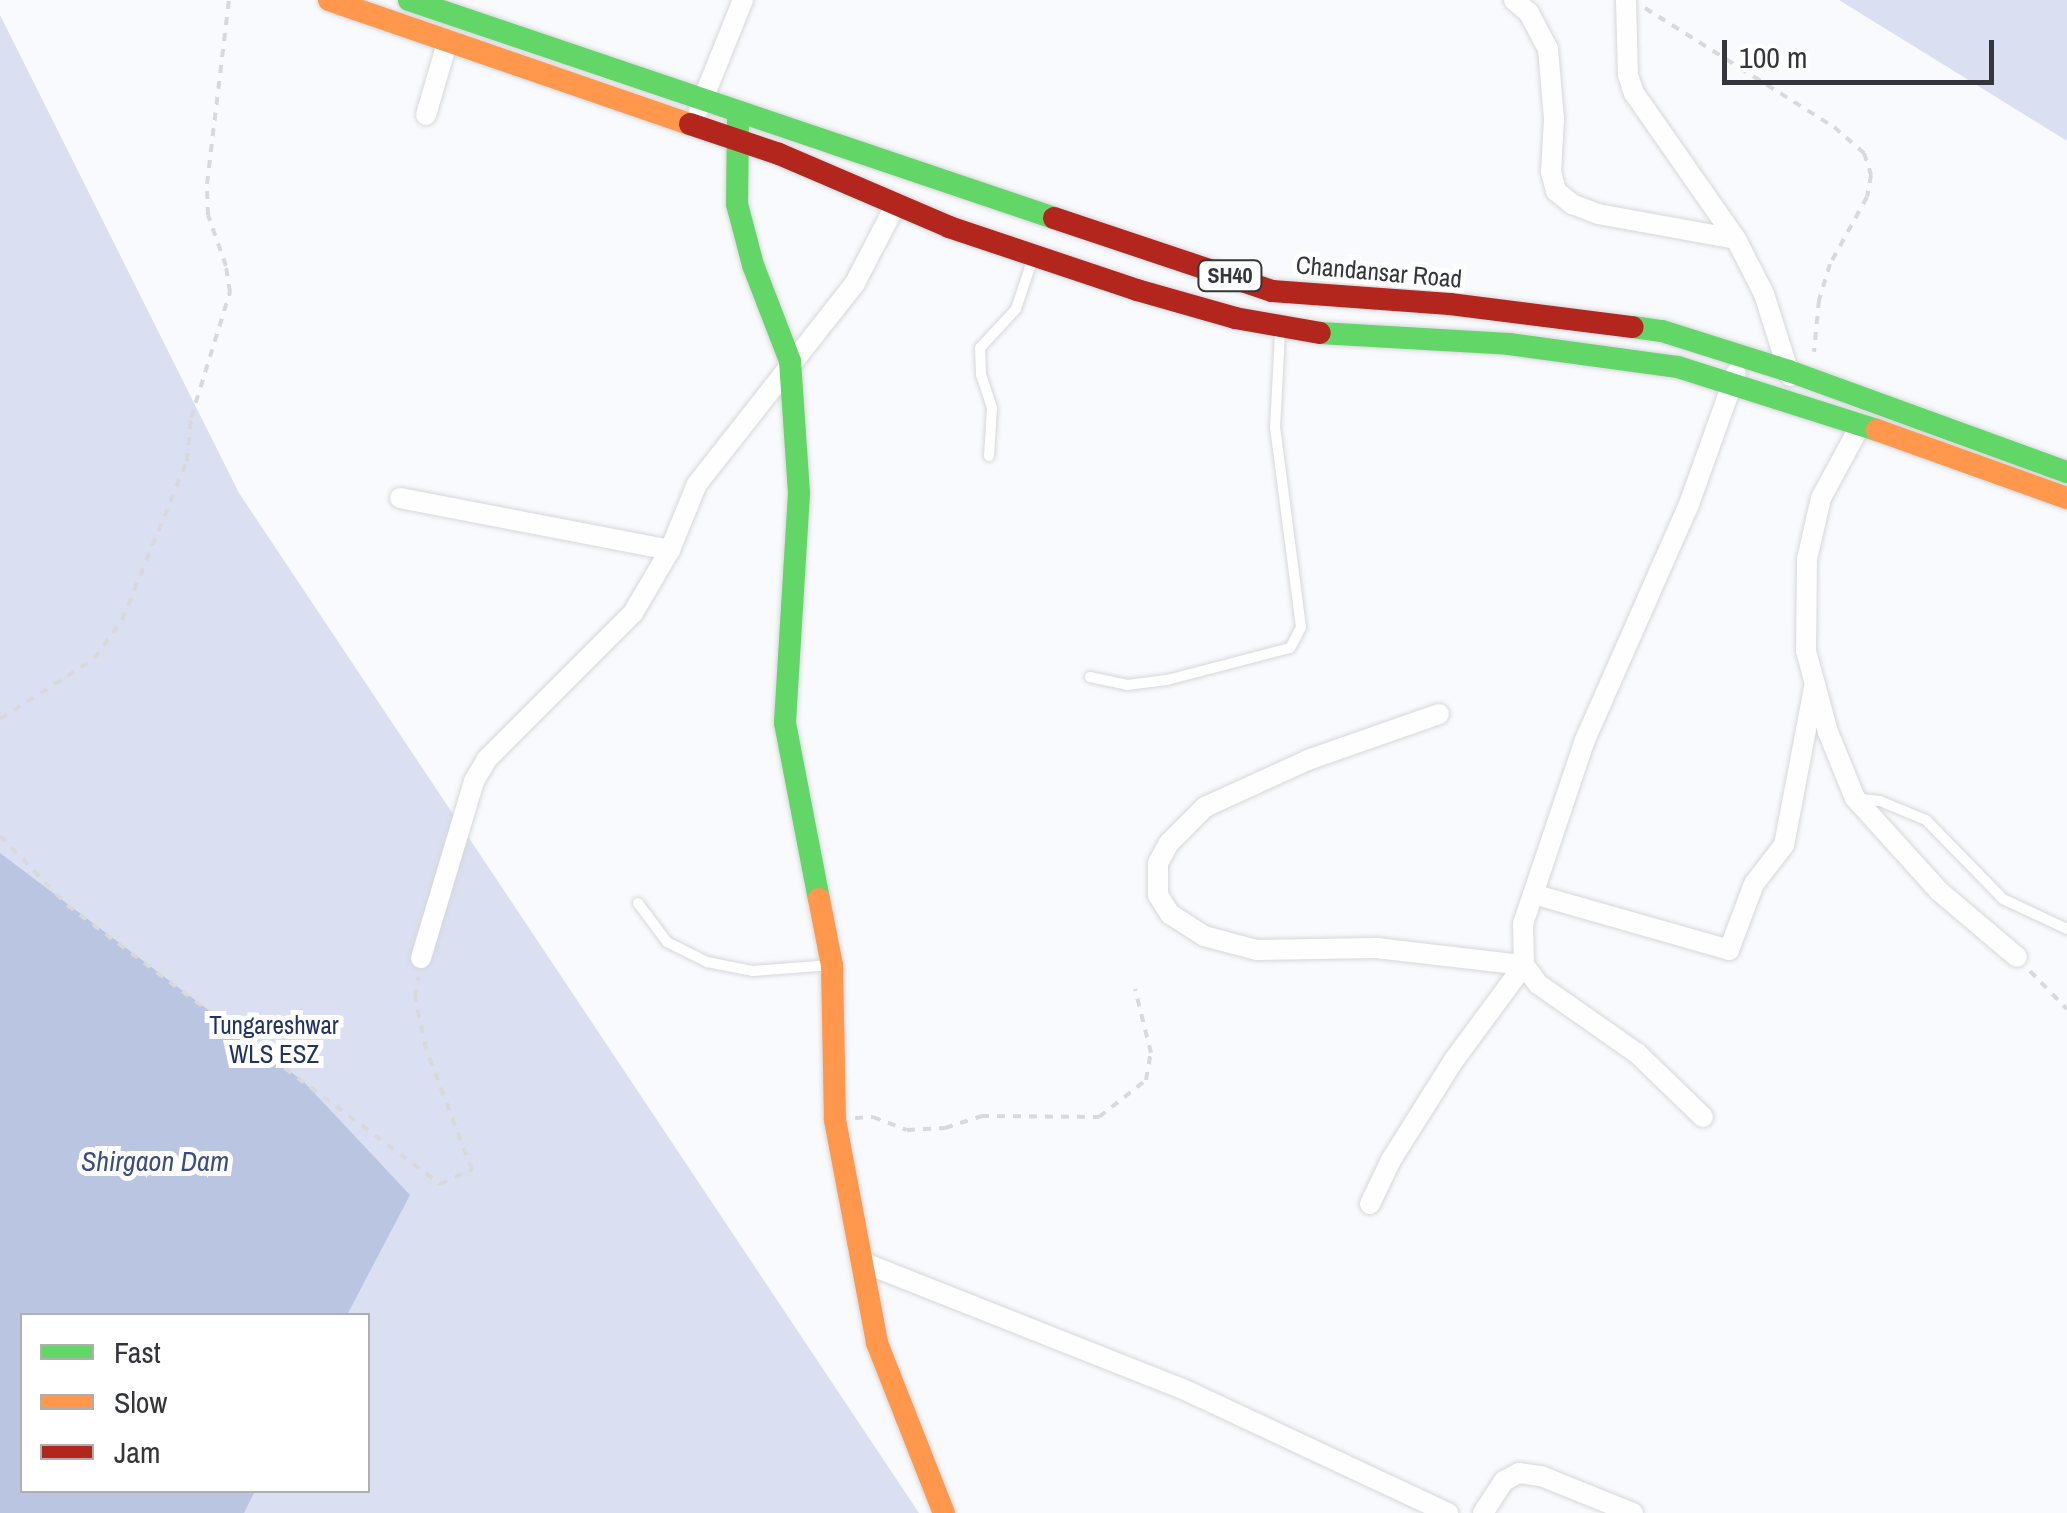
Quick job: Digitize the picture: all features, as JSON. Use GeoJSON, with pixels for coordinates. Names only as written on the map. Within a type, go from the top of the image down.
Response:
{"type":"FeatureCollection","features":[{"type":"Feature","properties":{"kind":"main road"},"geometry":{"type":"LineString","coordinates":[[330,0],[736,138],[895,206],[1034,257],[1218,314],[1280,326],[1509,344],[1678,367],[1861,424],[2067,498]]}},
{"type":"Feature","properties":{"kind":"main road","name":"Chandansar Road"},"geometry":{"type":"LineString","coordinates":[[409,0],[1272,290],[1450,304],[1662,331],[1814,380],[2067,472]]}},
{"type":"Feature","properties":{"kind":"main road"},"geometry":{"type":"LineString","coordinates":[[739,113],[737,204],[753,265],[790,361],[799,492],[785,723],[832,965],[835,1120],[876,1343],[944,1513]]}},
{"type":"Feature","properties":{"kind":"street"},"geometry":{"type":"LineString","coordinates":[[694,125],[743,0]]}},
{"type":"Feature","properties":{"kind":"street"},"geometry":{"type":"LineString","coordinates":[[1514,0],[1529,13],[1548,49],[1554,119],[1551,172],[1556,191],[1572,204],[1598,214],[1736,239]]}},
{"type":"Feature","properties":{"kind":"street"},"geometry":{"type":"LineString","coordinates":[[1629,0],[1628,76],[1634,94],[1736,239],[1764,294],[1789,372],[1791,403]]}},
{"type":"Feature","properties":{"kind":"street"},"geometry":{"type":"LineString","coordinates":[[426,115],[448,40]]}},
{"type":"Feature","properties":{"kind":"street"},"geometry":{"type":"LineString","coordinates":[[422,958],[474,781],[487,759],[633,614],[670,550],[696,484],[855,283],[895,206]]}},
{"type":"Feature","properties":{"kind":"street"},"geometry":{"type":"LineString","coordinates":[[1370,1204],[1391,1160],[1454,1060],[1524,965],[1523,924],[1585,740],[1688,507],[1741,356]]}},
{"type":"Feature","properties":{"kind":"street"},"geometry":{"type":"LineString","coordinates":[[1861,424],[1822,498],[1807,559],[1806,651],[1828,732],[1855,798],[1939,891],[2016,957]]}},
{"type":"Feature","properties":{"kind":"street"},"geometry":{"type":"LineString","coordinates":[[400,498],[670,550]]}},
{"type":"Feature","properties":{"kind":"street"},"geometry":{"type":"LineString","coordinates":[[1533,894],[1729,950],[1754,884],[1784,845],[1814,683]]}},
{"type":"Feature","properties":{"kind":"street"},"geometry":{"type":"LineString","coordinates":[[1439,714],[1308,760],[1205,807],[1170,843],[1158,863],[1158,895],[1170,914],[1204,936],[1257,950],[1376,948],[1524,965],[1558,1001],[1638,1054],[1703,1117]]}},
{"type":"Feature","properties":{"kind":"street"},"geometry":{"type":"LineString","coordinates":[[862,1262],[1183,1389],[1444,1512]]}},
{"type":"Feature","properties":{"kind":"street"},"geometry":{"type":"LineString","coordinates":[[1483,1513],[1504,1481],[1519,1473],[1541,1476],[1633,1513]]}},
{"type":"Feature","properties":{"kind":"lane"},"geometry":{"type":"LineString","coordinates":[[989,456],[992,408],[978,360],[980,348],[1016,309],[1034,257]]}},
{"type":"Feature","properties":{"kind":"lane"},"geometry":{"type":"LineString","coordinates":[[1090,678],[1127,685],[1167,680],[1290,648],[1296,637],[1301,626],[1275,428],[1280,326]]}},
{"type":"Feature","properties":{"kind":"lane"},"geometry":{"type":"LineString","coordinates":[[1855,798],[1880,801],[1926,820],[2004,899],[2067,929]]}},
{"type":"Feature","properties":{"kind":"lane"},"geometry":{"type":"LineString","coordinates":[[638,903],[667,942],[707,962],[752,970],[832,965]]}},
{"type":"Feature","properties":{"kind":"path"},"geometry":{"type":"LineString","coordinates":[[0,719],[94,659],[122,620],[187,461],[191,418],[230,292],[226,266],[208,215],[206,184],[229,0]]}},
{"type":"Feature","properties":{"kind":"path"},"geometry":{"type":"LineString","coordinates":[[1629,0],[1834,127],[1864,153],[1871,175],[1867,197],[1830,264],[1819,300],[1814,380]]}},
{"type":"Feature","properties":{"kind":"path"},"geometry":{"type":"LineString","coordinates":[[0,836],[67,905],[440,1184],[472,1170],[426,1049],[415,997],[422,958]]}},
{"type":"Feature","properties":{"kind":"path"},"geometry":{"type":"LineString","coordinates":[[2016,957],[2067,1008]]}},
{"type":"Feature","properties":{"kind":"path"},"geometry":{"type":"LineString","coordinates":[[835,1120],[873,1117],[907,1130],[945,1128],[981,1116],[1098,1117],[1146,1080],[1151,1053],[1135,989]]}},
{"type":"Feature","properties":{"kind":"green space"},"geometry":{"type":"Polygon","coordinates":[[[1839,0],[2067,0],[2067,141],[1839,0]]]}},
{"type":"Feature","properties":{"kind":"green space","name":"Tungareshwar WLS ESZ"},"geometry":{"type":"Polygon","coordinates":[[[0,15],[239,493],[919,1513],[0,1513],[0,15]]]}},
{"type":"Feature","properties":{"kind":"water","name":"Shirgaon Dam"},"geometry":{"type":"Polygon","coordinates":[[[0,853],[304,1082],[410,1195],[348,1313],[20,1313],[20,1493],[254,1493],[244,1513],[0,1513],[0,853]]]}},
{"type":"Feature","properties":{"kind":"traffic: fast"},"geometry":{"type":"LineString","coordinates":[[409,0],[1054,218]]}},
{"type":"Feature","properties":{"kind":"traffic: fast"},"geometry":{"type":"LineString","coordinates":[[738,121],[737,204],[753,265],[790,361],[799,493],[785,723],[819,899]]}},
{"type":"Feature","properties":{"kind":"traffic: fast"},"geometry":{"type":"LineString","coordinates":[[1633,327],[1662,331],[1789,371],[2067,472]]}},
{"type":"Feature","properties":{"kind":"traffic: fast"},"geometry":{"type":"LineString","coordinates":[[1320,333],[1509,344],[1678,367],[1877,430]]}},
{"type":"Feature","properties":{"kind":"traffic: slow"},"geometry":{"type":"LineString","coordinates":[[329,0],[690,124]]}},
{"type":"Feature","properties":{"kind":"traffic: slow"},"geometry":{"type":"LineString","coordinates":[[1877,430],[2067,498]]}},
{"type":"Feature","properties":{"kind":"traffic: slow"},"geometry":{"type":"LineString","coordinates":[[819,899],[832,965],[835,1120],[877,1343],[944,1513]]}},
{"type":"Feature","properties":{"kind":"traffic: jam"},"geometry":{"type":"LineString","coordinates":[[690,124],[779,154],[949,227],[1137,290],[1235,318],[1320,333]]}},
{"type":"Feature","properties":{"kind":"traffic: jam"},"geometry":{"type":"LineString","coordinates":[[1054,218],[1272,291],[1450,304],[1633,327]]}}]}
